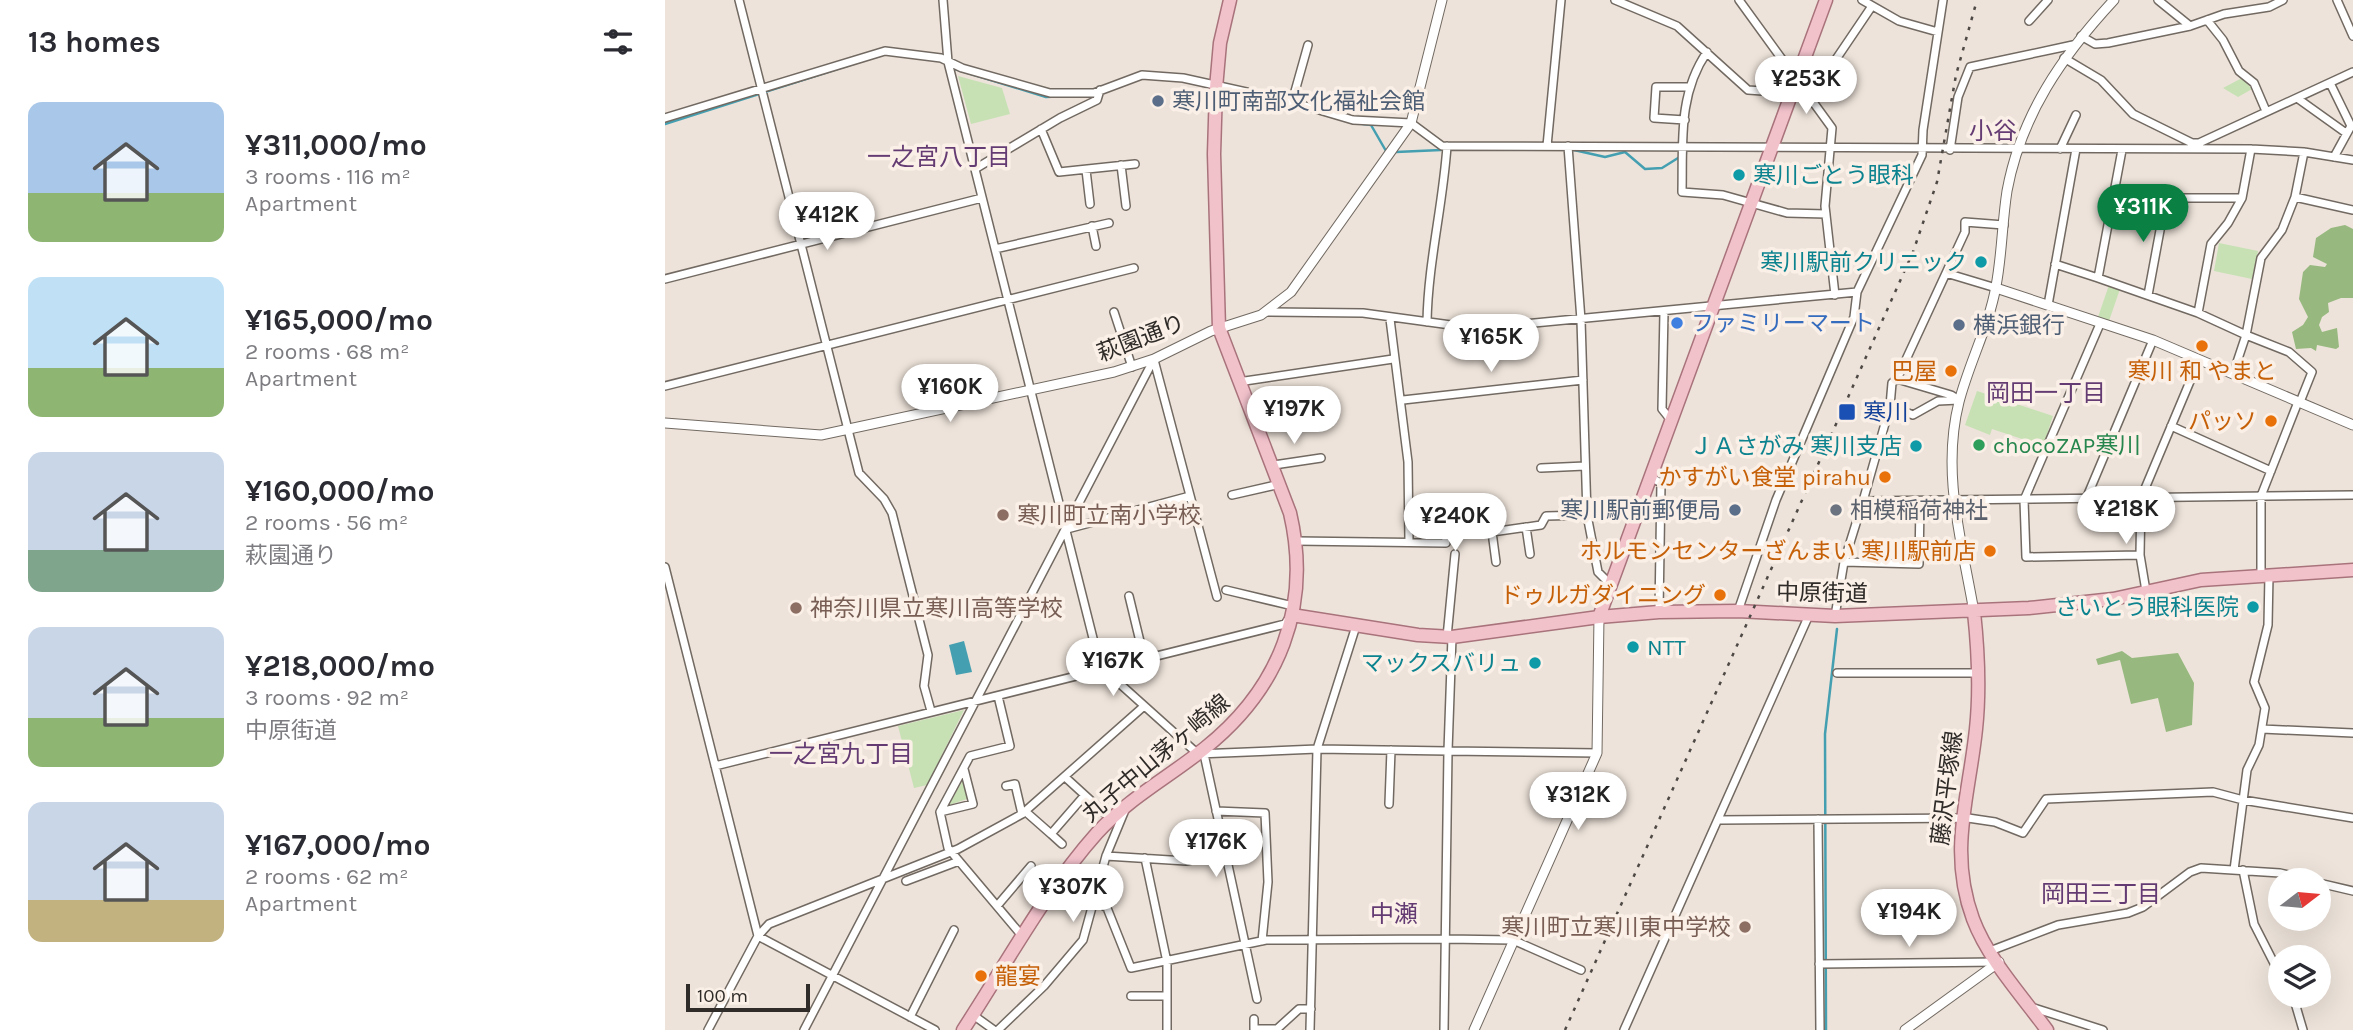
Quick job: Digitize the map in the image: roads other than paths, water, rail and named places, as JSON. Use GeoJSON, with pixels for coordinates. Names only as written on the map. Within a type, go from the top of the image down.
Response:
{"type":"FeatureCollection","features":[{"type":"Feature","properties":{"kind":"main road","name":"丸子中山茅ヶ崎線"},"geometry":{"type":"LineString","coordinates":[[963,1030],[1071,866],[1111,819],[1201,754],[1239,718],[1269,678],[1282,649],[1292,611],[1296,541],[1281,484],[1238,382],[1219,328],[1214,154],[1216,88],[1220,43],[1230,0]]}},
{"type":"Feature","properties":{"kind":"main road"},"geometry":{"type":"LineString","coordinates":[[1599,617],[1826,0]]}},
{"type":"Feature","properties":{"kind":"main road","name":"中原街道"},"geometry":{"type":"LineString","coordinates":[[1292,611],[1356,626],[1450,637],[1599,617],[1659,612],[1738,611],[1835,616],[1974,612],[2072,605],[2201,580],[2353,570]]}},
{"type":"Feature","properties":{"kind":"main road","name":"藤沢平塚線"},"geometry":{"type":"LineString","coordinates":[[1974,612],[1976,726],[1959,842],[1965,893],[1974,920],[1990,951],[2047,1030]]}},
{"type":"Feature","properties":{"kind":"street"},"geometry":{"type":"LineString","coordinates":[[739,0],[859,473],[884,499],[892,513],[928,655],[924,686],[931,711]]}},
{"type":"Feature","properties":{"kind":"street"},"geometry":{"type":"LineString","coordinates":[[943,0],[948,62],[1102,669],[1145,709],[1201,754],[1257,999]]}},
{"type":"Feature","properties":{"kind":"street","name":"萩園通り"},"geometry":{"type":"LineString","coordinates":[[665,423],[802,435],[848,432],[1132,367],[1219,328],[1266,312],[1301,280],[1411,123],[1442,0]]}},
{"type":"Feature","properties":{"kind":"street"},"geometry":{"type":"LineString","coordinates":[[1547,146],[1560,0]]}},
{"type":"Feature","properties":{"kind":"street"},"geometry":{"type":"LineString","coordinates":[[1615,0],[1677,26],[1748,90],[1792,93]]}},
{"type":"Feature","properties":{"kind":"street"},"geometry":{"type":"LineString","coordinates":[[1739,0],[1832,128],[1826,214],[1835,295]]}},
{"type":"Feature","properties":{"kind":"street"},"geometry":{"type":"LineString","coordinates":[[1862,0],[1914,27],[1938,32]]}},
{"type":"Feature","properties":{"kind":"street"},"geometry":{"type":"LineString","coordinates":[[1738,611],[1776,500],[1854,317],[1857,292],[1920,162],[1943,0]]}},
{"type":"Feature","properties":{"kind":"street"},"geometry":{"type":"LineString","coordinates":[[2029,21],[2048,0]]}},
{"type":"Feature","properties":{"kind":"street"},"geometry":{"type":"LineString","coordinates":[[1974,612],[1953,502],[1952,447],[1959,400],[1996,288],[2006,196],[2017,150],[2042,92],[2063,57],[2114,0]]}},
{"type":"Feature","properties":{"kind":"street"},"geometry":{"type":"LineString","coordinates":[[2158,0],[2190,26]]}},
{"type":"Feature","properties":{"kind":"street"},"geometry":{"type":"LineString","coordinates":[[2081,36],[2095,44],[2108,43],[2190,26],[2224,14],[2269,7],[2283,0]]}},
{"type":"Feature","properties":{"kind":"street"},"geometry":{"type":"LineString","coordinates":[[2337,0],[2353,36]]}},
{"type":"Feature","properties":{"kind":"street"},"geometry":{"type":"LineString","coordinates":[[1808,93],[1824,76],[1873,6]]}},
{"type":"Feature","properties":{"kind":"street"},"geometry":{"type":"LineString","coordinates":[[2207,20],[2224,40],[2239,71],[2254,83],[2266,111]]}},
{"type":"Feature","properties":{"kind":"street"},"geometry":{"type":"LineString","coordinates":[[1292,102],[1308,45]]}},
{"type":"Feature","properties":{"kind":"street"},"geometry":{"type":"LineString","coordinates":[[1950,149],[1958,97],[1970,68],[2073,45]]}},
{"type":"Feature","properties":{"kind":"street"},"geometry":{"type":"LineString","coordinates":[[665,118],[762,91],[885,51],[934,56],[1049,93],[1099,94]]}},
{"type":"Feature","properties":{"kind":"street"},"geometry":{"type":"LineString","coordinates":[[1707,52],[1688,87],[1682,192],[1723,195],[1787,214],[1826,214]]}},
{"type":"Feature","properties":{"kind":"street"},"geometry":{"type":"LineString","coordinates":[[2063,57],[2101,79],[2133,114],[2199,146]]}},
{"type":"Feature","properties":{"kind":"street"},"geometry":{"type":"LineString","coordinates":[[2199,146],[2266,111],[2353,72]]}},
{"type":"Feature","properties":{"kind":"street"},"geometry":{"type":"LineString","coordinates":[[975,169],[1099,94],[1132,77],[1152,75],[1183,78],[1216,88],[1292,102],[1353,120],[1411,123],[1423,129],[1435,142],[1447,146],[1569,146],[1683,151],[1831,148],[2122,150],[2199,146],[2304,152],[2353,160]]}},
{"type":"Feature","properties":{"kind":"street"},"geometry":{"type":"LineString","coordinates":[[2330,83],[2351,126],[2334,157]]}},
{"type":"Feature","properties":{"kind":"street"},"geometry":{"type":"LineString","coordinates":[[1685,120],[1654,118],[1656,87],[1688,87]]}},
{"type":"Feature","properties":{"kind":"street"},"geometry":{"type":"LineString","coordinates":[[2297,98],[2346,132]]}},
{"type":"Feature","properties":{"kind":"street"},"geometry":{"type":"LineString","coordinates":[[2060,149],[2076,115]]}},
{"type":"Feature","properties":{"kind":"street"},"geometry":{"type":"LineString","coordinates":[[1041,129],[1059,172],[1135,164]]}},
{"type":"Feature","properties":{"kind":"street"},"geometry":{"type":"LineString","coordinates":[[1427,321],[1428,283],[1443,199],[1447,146]]}},
{"type":"Feature","properties":{"kind":"street"},"geometry":{"type":"LineString","coordinates":[[1569,146],[1581,320],[1587,515],[1598,572],[1610,584]]}},
{"type":"Feature","properties":{"kind":"street"},"geometry":{"type":"LineString","coordinates":[[2048,305],[2076,149]]}},
{"type":"Feature","properties":{"kind":"street"},"geometry":{"type":"LineString","coordinates":[[2198,313],[2211,244],[2228,223],[2242,198],[2251,149]]}},
{"type":"Feature","properties":{"kind":"street"},"geometry":{"type":"LineString","coordinates":[[2098,278],[2122,150]]}},
{"type":"Feature","properties":{"kind":"street"},"geometry":{"type":"LineString","coordinates":[[2233,374],[2246,335],[2260,257],[2282,230],[2295,197],[2304,152]]}},
{"type":"Feature","properties":{"kind":"street"},"geometry":{"type":"LineString","coordinates":[[1121,165],[1126,206]]}},
{"type":"Feature","properties":{"kind":"street"},"geometry":{"type":"LineString","coordinates":[[1086,170],[1090,204]]}},
{"type":"Feature","properties":{"kind":"street"},"geometry":{"type":"LineString","coordinates":[[2295,197],[2353,210]]}},
{"type":"Feature","properties":{"kind":"street"},"geometry":{"type":"LineString","coordinates":[[665,279],[982,198]]}},
{"type":"Feature","properties":{"kind":"street"},"geometry":{"type":"LineString","coordinates":[[2113,198],[2242,198]]}},
{"type":"Feature","properties":{"kind":"street"},"geometry":{"type":"LineString","coordinates":[[2148,295],[2165,198]]}},
{"type":"Feature","properties":{"kind":"street"},"geometry":{"type":"LineString","coordinates":[[1835,616],[1844,562],[1890,406],[1892,383],[1897,379],[1965,232],[1965,222],[2004,225]]}},
{"type":"Feature","properties":{"kind":"street"},"geometry":{"type":"LineString","coordinates":[[995,249],[1109,223]]}},
{"type":"Feature","properties":{"kind":"street"},"geometry":{"type":"LineString","coordinates":[[1092,226],[1096,246]]}},
{"type":"Feature","properties":{"kind":"street"},"geometry":{"type":"LineString","coordinates":[[2055,264],[2198,313],[2290,352],[2312,372],[2261,496],[2268,625],[2254,682],[2265,708],[2259,745],[2247,770],[2234,870]]}},
{"type":"Feature","properties":{"kind":"street"},"geometry":{"type":"LineString","coordinates":[[665,386],[1134,268]]}},
{"type":"Feature","properties":{"kind":"street"},"geometry":{"type":"LineString","coordinates":[[1946,273],[2153,340],[2353,425]]}},
{"type":"Feature","properties":{"kind":"street"},"geometry":{"type":"LineString","coordinates":[[1266,312],[1352,312],[1458,326],[1581,320],[1857,292]]}},
{"type":"Feature","properties":{"kind":"street"},"geometry":{"type":"LineString","coordinates":[[1114,312],[1132,367]]}},
{"type":"Feature","properties":{"kind":"street"},"geometry":{"type":"LineString","coordinates":[[1664,312],[1662,409],[1670,419]]}},
{"type":"Feature","properties":{"kind":"street"},"geometry":{"type":"LineString","coordinates":[[1390,319],[1393,359],[1399,370],[1403,400],[1408,462],[1409,541]]}},
{"type":"Feature","properties":{"kind":"street"},"geometry":{"type":"LineString","coordinates":[[2100,324],[2024,500],[2026,557],[2140,555]]}},
{"type":"Feature","properties":{"kind":"street"},"geometry":{"type":"LineString","coordinates":[[1109,331],[1119,328]]}},
{"type":"Feature","properties":{"kind":"street"},"geometry":{"type":"LineString","coordinates":[[2086,499],[2153,340]]}},
{"type":"Feature","properties":{"kind":"street"},"geometry":{"type":"LineString","coordinates":[[1154,359],[1217,597]]}},
{"type":"Feature","properties":{"kind":"street"},"geometry":{"type":"LineString","coordinates":[[804,1030],[1154,359]]}},
{"type":"Feature","properties":{"kind":"street"},"geometry":{"type":"LineString","coordinates":[[1238,382],[1393,359]]}},
{"type":"Feature","properties":{"kind":"street"},"geometry":{"type":"LineString","coordinates":[[2146,591],[2140,555],[2141,498],[2199,360]]}},
{"type":"Feature","properties":{"kind":"street"},"geometry":{"type":"LineString","coordinates":[[1897,379],[1951,395],[1959,400]]}},
{"type":"Feature","properties":{"kind":"street"},"geometry":{"type":"LineString","coordinates":[[1403,400],[1583,380]]}},
{"type":"Feature","properties":{"kind":"street"},"geometry":{"type":"LineString","coordinates":[[1890,406],[1913,415],[1938,401],[1959,400]]}},
{"type":"Feature","properties":{"kind":"street"},"geometry":{"type":"LineString","coordinates":[[2171,426],[2271,471]]}},
{"type":"Feature","properties":{"kind":"street"},"geometry":{"type":"LineString","coordinates":[[1310,449],[1311,459]]}},
{"type":"Feature","properties":{"kind":"street"},"geometry":{"type":"LineString","coordinates":[[1274,465],[1321,458]]}},
{"type":"Feature","properties":{"kind":"street"},"geometry":{"type":"LineString","coordinates":[[1541,468],[1585,467]]}},
{"type":"Feature","properties":{"kind":"street"},"geometry":{"type":"LineString","coordinates":[[1650,477],[1661,483],[1659,612]]}},
{"type":"Feature","properties":{"kind":"street"},"geometry":{"type":"LineString","coordinates":[[1237,492],[1281,484]]}},
{"type":"Feature","properties":{"kind":"street"},"geometry":{"type":"LineString","coordinates":[[1863,501],[1920,503],[2353,495]]}},
{"type":"Feature","properties":{"kind":"street"},"geometry":{"type":"LineString","coordinates":[[1066,530],[1190,496]]}},
{"type":"Feature","properties":{"kind":"street"},"geometry":{"type":"LineString","coordinates":[[1844,562],[1919,564],[1920,503]]}},
{"type":"Feature","properties":{"kind":"street"},"geometry":{"type":"LineString","coordinates":[[1296,541],[1445,542],[1449,517],[1445,506]]}},
{"type":"Feature","properties":{"kind":"street"},"geometry":{"type":"LineString","coordinates":[[1496,562],[1492,532],[1541,525],[1546,516],[1587,515]]}},
{"type":"Feature","properties":{"kind":"street"},"geometry":{"type":"LineString","coordinates":[[1526,527],[1530,554]]}},
{"type":"Feature","properties":{"kind":"street"},"geometry":{"type":"LineString","coordinates":[[1444,1030],[1450,637],[1445,599],[1455,558],[1445,562]]}},
{"type":"Feature","properties":{"kind":"street"},"geometry":{"type":"LineString","coordinates":[[665,567],[760,938],[935,1030]]}},
{"type":"Feature","properties":{"kind":"street"},"geometry":{"type":"LineString","coordinates":[[715,766],[1285,624],[1292,611],[1234,596],[1226,590]]}},
{"type":"Feature","properties":{"kind":"street"},"geometry":{"type":"LineString","coordinates":[[1133,599],[1144,658]]}},
{"type":"Feature","properties":{"kind":"street"},"geometry":{"type":"LineString","coordinates":[[1624,1030],[1809,615]]}},
{"type":"Feature","properties":{"kind":"street"},"geometry":{"type":"LineString","coordinates":[[1474,1030],[1597,753],[1599,617]]}},
{"type":"Feature","properties":{"kind":"street"},"geometry":{"type":"LineString","coordinates":[[1137,628],[1146,626]]}},
{"type":"Feature","properties":{"kind":"street"},"geometry":{"type":"LineString","coordinates":[[1310,1030],[1317,749],[1356,626]]}},
{"type":"Feature","properties":{"kind":"street"},"geometry":{"type":"LineString","coordinates":[[1837,673],[1976,673]]}},
{"type":"Feature","properties":{"kind":"street"},"geometry":{"type":"LineString","coordinates":[[998,696],[1010,746],[970,756],[940,812],[955,856],[1023,937]]}},
{"type":"Feature","properties":{"kind":"street"},"geometry":{"type":"LineString","coordinates":[[906,881],[1027,814],[1145,709]]}},
{"type":"Feature","properties":{"kind":"street"},"geometry":{"type":"LineString","coordinates":[[2262,729],[2353,733]]}},
{"type":"Feature","properties":{"kind":"street"},"geometry":{"type":"LineString","coordinates":[[1201,754],[1317,749],[1597,753]]}},
{"type":"Feature","properties":{"kind":"street"},"geometry":{"type":"LineString","coordinates":[[1389,804],[1391,750]]}},
{"type":"Feature","properties":{"kind":"street"},"geometry":{"type":"LineString","coordinates":[[940,812],[973,804],[963,768]]}},
{"type":"Feature","properties":{"kind":"street"},"geometry":{"type":"LineString","coordinates":[[1067,780],[1111,819]]}},
{"type":"Feature","properties":{"kind":"street"},"geometry":{"type":"LineString","coordinates":[[1006,786],[1015,784],[1027,814],[1062,844]]}},
{"type":"Feature","properties":{"kind":"street"},"geometry":{"type":"LineString","coordinates":[[1719,820],[1962,818],[1995,822],[2023,832],[2046,799],[2213,792],[2243,800],[2353,818]]}},
{"type":"Feature","properties":{"kind":"street"},"geometry":{"type":"LineString","coordinates":[[1051,834],[1084,796]]}},
{"type":"Feature","properties":{"kind":"street"},"geometry":{"type":"LineString","coordinates":[[973,1015],[996,1030],[1044,986],[1083,940],[1096,901],[1106,856],[1126,806]]}},
{"type":"Feature","properties":{"kind":"street"},"geometry":{"type":"LineString","coordinates":[[1216,811],[1265,813],[1268,882],[1262,941]]}},
{"type":"Feature","properties":{"kind":"street"},"geometry":{"type":"LineString","coordinates":[[1820,1030],[1823,820]]}},
{"type":"Feature","properties":{"kind":"street"},"geometry":{"type":"LineString","coordinates":[[1106,856],[1186,861],[1225,854]]}},
{"type":"Feature","properties":{"kind":"street"},"geometry":{"type":"LineString","coordinates":[[708,1030],[760,938],[776,919],[885,877],[955,856]]}},
{"type":"Feature","properties":{"kind":"street"},"geometry":{"type":"LineString","coordinates":[[1145,858],[1167,962],[1167,1030]]}},
{"type":"Feature","properties":{"kind":"street"},"geometry":{"type":"LineString","coordinates":[[1990,951],[2058,925],[2128,913],[2143,907],[2190,872],[2201,868],[2268,874]]}},
{"type":"Feature","properties":{"kind":"street"},"geometry":{"type":"LineString","coordinates":[[997,906],[1028,870],[1033,880]]}},
{"type":"Feature","properties":{"kind":"street"},"geometry":{"type":"LineString","coordinates":[[2243,870],[2254,924],[2268,951]]}},
{"type":"Feature","properties":{"kind":"street"},"geometry":{"type":"LineString","coordinates":[[2331,886],[2353,891]]}},
{"type":"Feature","properties":{"kind":"street"},"geometry":{"type":"LineString","coordinates":[[1109,898],[1107,908],[1131,968],[1262,941],[1446,939],[1513,940],[1581,970]]}},
{"type":"Feature","properties":{"kind":"street"},"geometry":{"type":"LineString","coordinates":[[1096,901],[1107,908]]}},
{"type":"Feature","properties":{"kind":"street"},"geometry":{"type":"LineString","coordinates":[[910,1017],[954,930]]}},
{"type":"Feature","properties":{"kind":"street"},"geometry":{"type":"LineString","coordinates":[[1819,964],[1999,962]]}},
{"type":"Feature","properties":{"kind":"street"},"geometry":{"type":"LineString","coordinates":[[1906,1030],[1999,962]]}},
{"type":"Feature","properties":{"kind":"street"},"geometry":{"type":"LineString","coordinates":[[1131,996],[1167,996]]}},
{"type":"Feature","properties":{"kind":"street"},"geometry":{"type":"LineString","coordinates":[[2030,1007],[2103,1030]]}},
{"type":"Feature","properties":{"kind":"street"},"geometry":{"type":"LineString","coordinates":[[2297,1008],[2303,1030]]}},
{"type":"Feature","properties":{"kind":"street"},"geometry":{"type":"LineString","coordinates":[[1254,1019],[1254,1029],[1277,1029],[1299,1009],[1311,1009]]}},
{"type":"Feature","properties":{"kind":"street"},"geometry":{"type":"LineString","coordinates":[[1277,1016],[1283,1024]]}},
{"type":"Feature","properties":{"kind":"water"},"geometry":{"type":"Polygon","coordinates":[[[964,641],[972,672],[956,675],[949,645],[964,641]]]}},
{"type":"Feature","properties":{"kind":"waterway"},"geometry":{"type":"LineString","coordinates":[[665,124],[853,64]]}},
{"type":"Feature","properties":{"kind":"waterway"},"geometry":{"type":"LineString","coordinates":[[955,69],[1046,97],[1070,96]]}},
{"type":"Feature","properties":{"kind":"waterway"},"geometry":{"type":"LineString","coordinates":[[1363,124],[1371,125],[1386,151]]}},
{"type":"Feature","properties":{"kind":"waterway"},"geometry":{"type":"LineString","coordinates":[[1396,152],[1441,150]]}},
{"type":"Feature","properties":{"kind":"waterway"},"geometry":{"type":"LineString","coordinates":[[1574,150],[1605,157],[1625,152],[1645,169],[1662,168],[1686,153]]}},
{"type":"Feature","properties":{"kind":"waterway"},"geometry":{"type":"LineString","coordinates":[[1826,1030],[1825,734],[1837,629]]}},
{"type":"Feature","properties":{"kind":"railway"},"geometry":{"type":"LineString","coordinates":[[1565,1030],[1913,252],[1937,182],[1956,75],[1977,0]]}},
{"type":"Feature","properties":{"kind":"place","name":"寒川町南部文化福祉会館"},"geometry":{"type":"Point","coordinates":[1158,101]}},
{"type":"Feature","properties":{"kind":"place","name":"寒川ごとう眼科"},"geometry":{"type":"Point","coordinates":[1739,175]}},
{"type":"Feature","properties":{"kind":"place","name":"寒川駅前クリニック"},"geometry":{"type":"Point","coordinates":[1981,262]}},
{"type":"Feature","properties":{"kind":"place","name":"ファミリーマート"},"geometry":{"type":"Point","coordinates":[1677,323]}},
{"type":"Feature","properties":{"kind":"place","name":"横浜銀行"},"geometry":{"type":"Point","coordinates":[1959,325]}},
{"type":"Feature","properties":{"kind":"place","name":"寒川 和 やまと"},"geometry":{"type":"Point","coordinates":[2202,346]}},
{"type":"Feature","properties":{"kind":"place","name":"巴屋"},"geometry":{"type":"Point","coordinates":[1951,371]}},
{"type":"Feature","properties":{"kind":"place","name":"寒川"},"geometry":{"type":"Point","coordinates":[1847,412]}},
{"type":"Feature","properties":{"kind":"place","name":"パッソ"},"geometry":{"type":"Point","coordinates":[2271,421]}},
{"type":"Feature","properties":{"kind":"place","name":"chocoZAP寒川"},"geometry":{"type":"Point","coordinates":[1979,445]}},
{"type":"Feature","properties":{"kind":"place","name":"ＪＡさがみ 寒川支店"},"geometry":{"type":"Point","coordinates":[1916,446]}},
{"type":"Feature","properties":{"kind":"place","name":"かすがい食堂 pirahu"},"geometry":{"type":"Point","coordinates":[1885,477]}},
{"type":"Feature","properties":{"kind":"place","name":"寒川駅前郵便局"},"geometry":{"type":"Point","coordinates":[1735,510]}},
{"type":"Feature","properties":{"kind":"place","name":"相模稲荷神社"},"geometry":{"type":"Point","coordinates":[1836,510]}},
{"type":"Feature","properties":{"kind":"place","name":"寒川町立南小学校"},"geometry":{"type":"Point","coordinates":[1003,515]}},
{"type":"Feature","properties":{"kind":"place","name":"ホルモンセンターざんまい 寒川駅前店"},"geometry":{"type":"Point","coordinates":[1990,551]}},
{"type":"Feature","properties":{"kind":"place","name":"ドゥルガダイニング"},"geometry":{"type":"Point","coordinates":[1720,595]}},
{"type":"Feature","properties":{"kind":"place","name":"さいとう眼科医院"},"geometry":{"type":"Point","coordinates":[2253,607]}},
{"type":"Feature","properties":{"kind":"place","name":"神奈川県立寒川高等学校"},"geometry":{"type":"Point","coordinates":[796,608]}},
{"type":"Feature","properties":{"kind":"place","name":"NTT"},"geometry":{"type":"Point","coordinates":[1633,647]}},
{"type":"Feature","properties":{"kind":"place","name":"マックスバリュ"},"geometry":{"type":"Point","coordinates":[1535,663]}},
{"type":"Feature","properties":{"kind":"place","name":"寒川町立寒川東中学校"},"geometry":{"type":"Point","coordinates":[1745,927]}},
{"type":"Feature","properties":{"kind":"place","name":"龍宴"},"geometry":{"type":"Point","coordinates":[981,976]}},
{"type":"Feature","properties":{"kind":"district","name":"小谷"},"geometry":{"type":"Point","coordinates":[1993,131]}},
{"type":"Feature","properties":{"kind":"district","name":"一之宮八丁目"},"geometry":{"type":"Point","coordinates":[939,157]}},
{"type":"Feature","properties":{"kind":"district","name":"岡田一丁目"},"geometry":{"type":"Point","coordinates":[2046,393]}},
{"type":"Feature","properties":{"kind":"district","name":"一之宮九丁目"},"geometry":{"type":"Point","coordinates":[841,754]}},
{"type":"Feature","properties":{"kind":"district","name":"岡田三丁目"},"geometry":{"type":"Point","coordinates":[2101,894]}},
{"type":"Feature","properties":{"kind":"district","name":"中瀬"},"geometry":{"type":"Point","coordinates":[1394,914]}}]}
